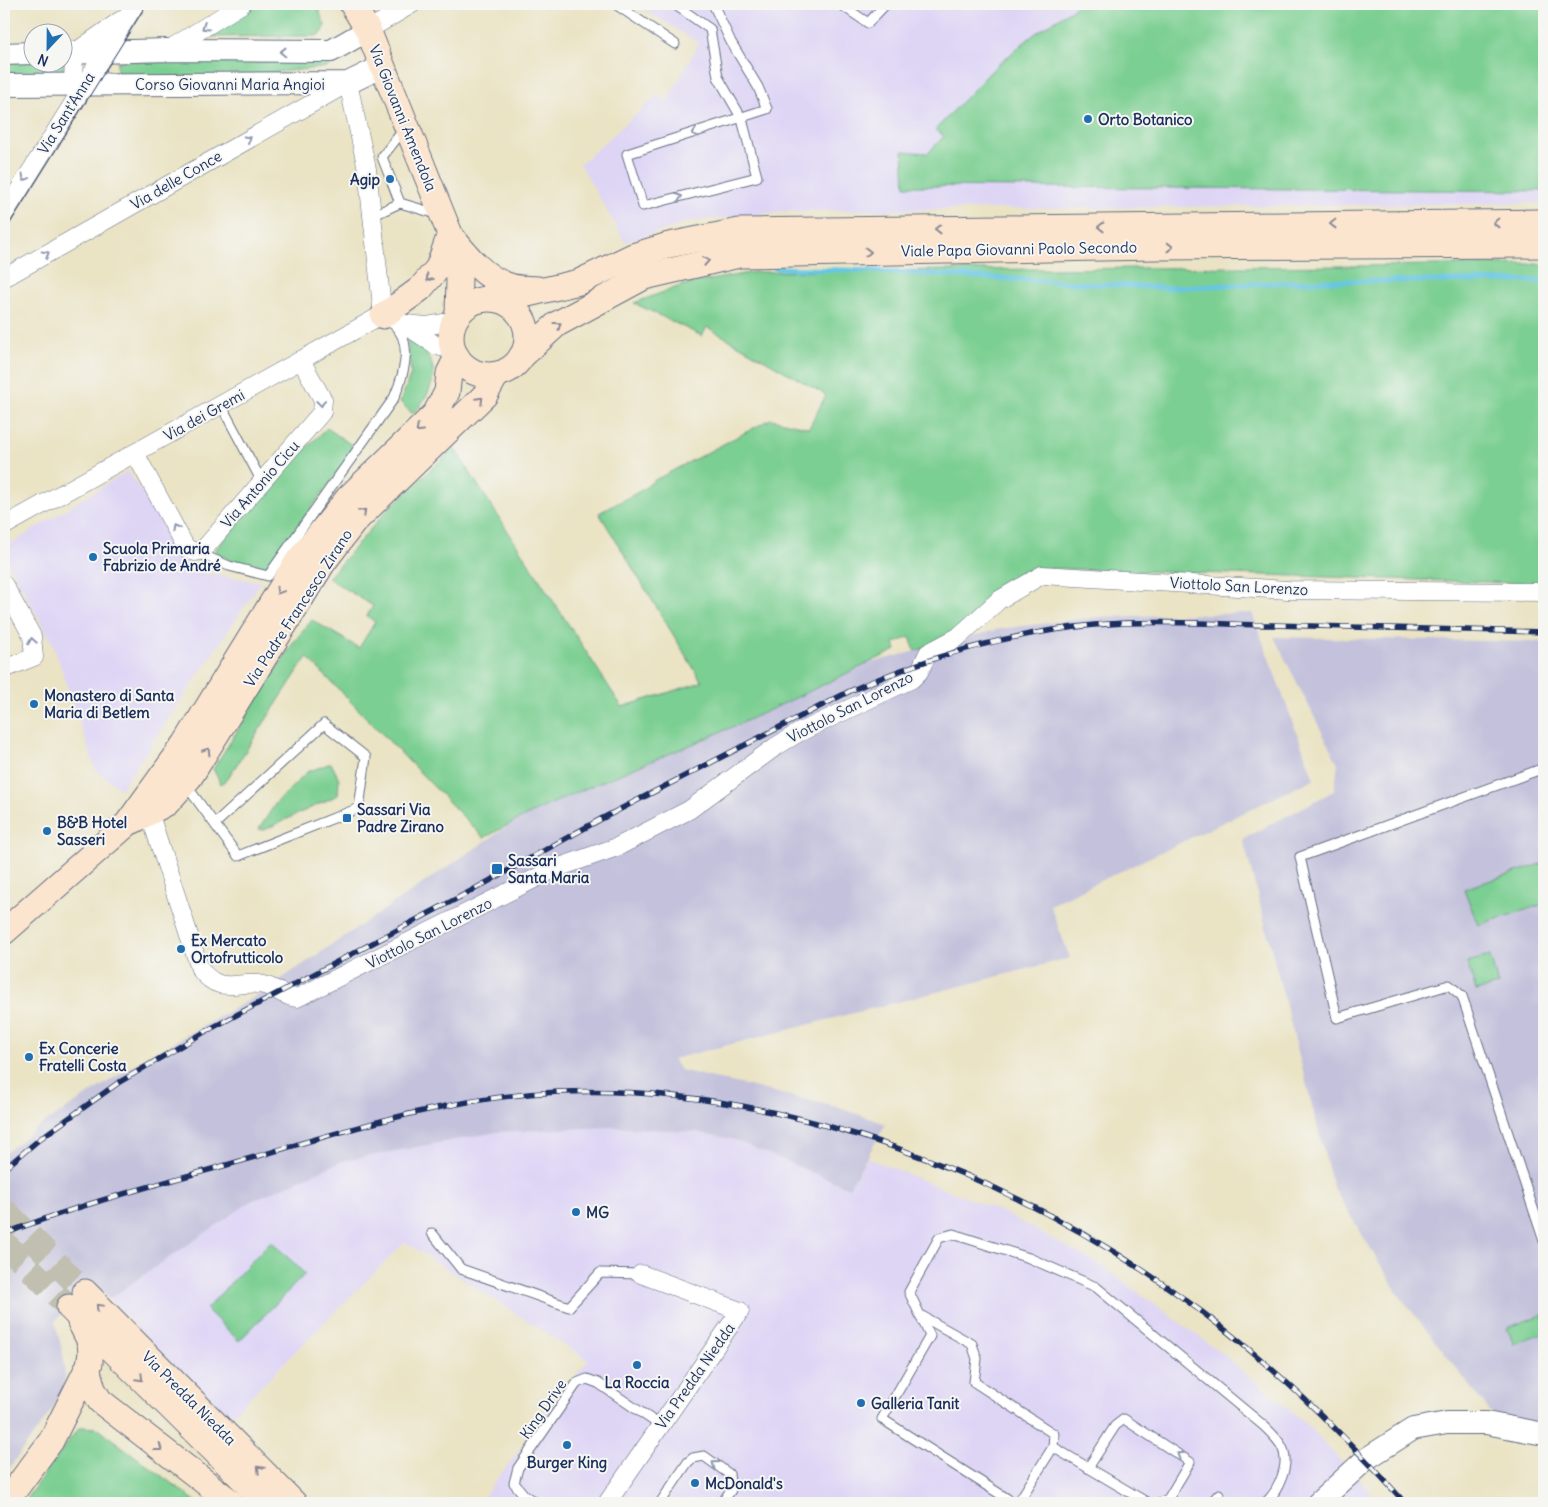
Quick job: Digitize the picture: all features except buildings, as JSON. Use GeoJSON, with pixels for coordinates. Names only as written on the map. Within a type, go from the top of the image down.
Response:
{"type":"FeatureCollection","features":[{"type":"Feature","properties":{"kind":"main road","name":"Via Giovanni Amendola"},"geometry":{"type":"LineString","coordinates":[[352,4],[368,30],[446,225],[459,279],[456,318]]}},
{"type":"Feature","properties":{"kind":"main road","name":"Viale Papa Giovanni Paolo Secondo"},"geometry":{"type":"LineString","coordinates":[[505,303],[519,296],[579,282],[633,256],[676,243],[739,231],[1544,222]]}},
{"type":"Feature","properties":{"kind":"main road","name":"Via Giovanni Amendola"},"geometry":{"type":"LineString","coordinates":[[446,225],[468,256],[492,277],[505,303]]}},
{"type":"Feature","properties":{"kind":"main road"},"geometry":{"type":"LineString","coordinates":[[395,320],[438,268],[446,225]]}},
{"type":"Feature","properties":{"kind":"main road","name":"Viale Papa Giovanni Paolo Secondo"},"geometry":{"type":"LineString","coordinates":[[521,357],[557,324],[644,277],[739,255],[1164,247],[1544,245]]}},
{"type":"Feature","properties":{"kind":"main road"},"geometry":{"type":"LineString","coordinates":[[492,277],[510,286],[545,290]]}},
{"type":"Feature","properties":{"kind":"main road"},"geometry":{"type":"LineString","coordinates":[[490,299],[505,303],[524,322],[526,346],[521,357],[511,368],[497,374],[474,372],[449,356],[451,335],[456,318],[466,306],[478,300],[490,299]]}},
{"type":"Feature","properties":{"kind":"main road","name":"Via Padre Francesco Zirano"},"geometry":{"type":"LineString","coordinates":[[127,824],[167,803],[178,774],[296,562],[348,498],[435,414],[447,392],[449,356]]}},
{"type":"Feature","properties":{"kind":"main road","name":"Via Padre Francesco Zirano"},"geometry":{"type":"LineString","coordinates":[[4,932],[127,824],[178,774],[323,563],[354,522],[485,395],[497,374]]}},
{"type":"Feature","properties":{"kind":"main road"},"geometry":{"type":"LineString","coordinates":[[76,1304],[90,1342],[90,1364],[88,1371],[93,1389],[100,1401],[232,1503]]}},
{"type":"Feature","properties":{"kind":"main road","name":"Via Predda Niedda"},"geometry":{"type":"LineString","coordinates":[[76,1304],[105,1343],[267,1503]]}},
{"type":"Feature","properties":{"kind":"main road","name":"Via Predda Niedda"},"geometry":{"type":"LineString","coordinates":[[76,1304],[138,1346],[294,1503]]}},
{"type":"Feature","properties":{"kind":"main road"},"geometry":{"type":"LineString","coordinates":[[5,1503],[50,1440],[98,1350],[105,1343],[117,1340],[138,1346]]}},
{"type":"Feature","properties":{"kind":"main road"},"geometry":{"type":"LineString","coordinates":[[50,1440],[80,1413],[90,1411],[103,1412],[120,1418]]}},
{"type":"Feature","properties":{"kind":"street"},"geometry":{"type":"LineString","coordinates":[[168,50],[242,4]]}},
{"type":"Feature","properties":{"kind":"street"},"geometry":{"type":"LineString","coordinates":[[72,53],[168,50],[331,51],[412,4]]}},
{"type":"Feature","properties":{"kind":"street","name":"Via Sant'Anna"},"geometry":{"type":"LineString","coordinates":[[72,50],[132,9]]}},
{"type":"Feature","properties":{"kind":"street","name":"Via Sant'Anna"},"geometry":{"type":"LineString","coordinates":[[4,214],[78,85],[104,53],[132,9]]}},
{"type":"Feature","properties":{"kind":"street"},"geometry":{"type":"LineString","coordinates":[[4,54],[22,54]]}},
{"type":"Feature","properties":{"kind":"street"},"geometry":{"type":"LineString","coordinates":[[72,66],[78,85]]}},
{"type":"Feature","properties":{"kind":"street","name":"Corso Giovanni Maria Angioi"},"geometry":{"type":"LineString","coordinates":[[4,85],[348,83],[383,66]]}},
{"type":"Feature","properties":{"kind":"street"},"geometry":{"type":"LineString","coordinates":[[348,83],[362,148],[372,216],[395,320],[449,356]]}},
{"type":"Feature","properties":{"kind":"street","name":"Via delle Conce"},"geometry":{"type":"LineString","coordinates":[[4,278],[348,83]]}},
{"type":"Feature","properties":{"kind":"street","name":"Via dei Gremi"},"geometry":{"type":"LineString","coordinates":[[4,526],[370,322],[395,320],[426,326],[456,318]]}},
{"type":"Feature","properties":{"kind":"street","name":"Via Antonio Cicu"},"geometry":{"type":"LineString","coordinates":[[195,552],[202,550],[322,412],[323,400],[301,360]]}},
{"type":"Feature","properties":{"kind":"street"},"geometry":{"type":"LineString","coordinates":[[135,453],[186,548],[195,552]]}},
{"type":"Feature","properties":{"kind":"street","name":"Viottolo San Lorenzo"},"geometry":{"type":"LineString","coordinates":[[149,812],[200,969],[216,983],[232,986],[260,984],[290,997],[302,996],[554,870],[617,847],[689,810],[775,746],[798,733],[912,679],[919,672],[928,653],[958,636],[999,600],[1042,575],[1288,590],[1544,592]]}},
{"type":"Feature","properties":{"kind":"street"},"geometry":{"type":"LineString","coordinates":[[4,585],[32,636],[34,657],[4,669]]}},
{"type":"Feature","properties":{"kind":"street","name":"Via Predda Niedda"},"geometry":{"type":"LineString","coordinates":[[607,1503],[740,1311],[641,1274]]}},
{"type":"Feature","properties":{"kind":"street"},"geometry":{"type":"LineString","coordinates":[[1318,1503],[1366,1459],[1413,1429],[1447,1423],[1486,1423],[1544,1434]]}},
{"type":"Feature","properties":{"kind":"lane"},"geometry":{"type":"LineString","coordinates":[[616,4],[675,44]]}},
{"type":"Feature","properties":{"kind":"lane"},"geometry":{"type":"LineString","coordinates":[[674,4],[710,29],[718,77],[742,119],[757,177],[643,206],[627,154],[742,119],[767,109],[758,87],[731,42],[713,4]]}},
{"type":"Feature","properties":{"kind":"lane"},"geometry":{"type":"LineString","coordinates":[[840,4],[868,23],[886,4]]}},
{"type":"Feature","properties":{"kind":"lane"},"geometry":{"type":"LineString","coordinates":[[382,158],[407,126]]}},
{"type":"Feature","properties":{"kind":"lane"},"geometry":{"type":"LineString","coordinates":[[362,148],[382,158],[400,203],[446,225]]}},
{"type":"Feature","properties":{"kind":"lane"},"geometry":{"type":"LineString","coordinates":[[372,216],[400,203]]}},
{"type":"Feature","properties":{"kind":"lane"},"geometry":{"type":"LineString","coordinates":[[195,552],[229,566],[268,576],[390,404],[402,379],[405,356],[402,335],[395,320]]}},
{"type":"Feature","properties":{"kind":"lane"},"geometry":{"type":"LineString","coordinates":[[221,405],[262,482]]}},
{"type":"Feature","properties":{"kind":"lane"},"geometry":{"type":"LineString","coordinates":[[178,774],[238,856],[359,808],[366,757],[324,724],[215,824]]}},
{"type":"Feature","properties":{"kind":"lane"},"geometry":{"type":"LineString","coordinates":[[1544,768],[1300,857],[1337,1018],[1449,985],[1462,996],[1544,1241]]}},
{"type":"Feature","properties":{"kind":"lane"},"geometry":{"type":"LineString","coordinates":[[432,1233],[461,1269],[569,1307],[600,1273],[641,1274]]}},
{"type":"Feature","properties":{"kind":"lane"},"geometry":{"type":"LineString","coordinates":[[1014,1503],[882,1419],[930,1336],[909,1292],[939,1238],[953,1234],[1028,1258],[1096,1287],[1264,1426],[1283,1448],[1284,1471],[1274,1496],[1265,1503]]}},
{"type":"Feature","properties":{"kind":"lane"},"geometry":{"type":"LineString","coordinates":[[920,1314],[972,1344],[977,1359],[974,1382],[1054,1434],[1053,1447],[1018,1503]]}},
{"type":"Feature","properties":{"kind":"lane","name":"King Drive"},"geometry":{"type":"LineString","coordinates":[[537,1503],[525,1496],[514,1483],[518,1468],[577,1383],[587,1379],[598,1383],[661,1426]]}},
{"type":"Feature","properties":{"kind":"lane"},"geometry":{"type":"LineString","coordinates":[[1088,1468],[1115,1426],[1124,1419],[1190,1462],[1168,1499],[1158,1503]]}},
{"type":"Feature","properties":{"kind":"lane"},"geometry":{"type":"LineString","coordinates":[[1053,1447],[1148,1503]]}},
{"type":"Feature","properties":{"kind":"lane"},"geometry":{"type":"LineString","coordinates":[[660,1503],[688,1462],[693,1458],[704,1456],[729,1474],[731,1490],[722,1503]]}},
{"type":"Feature","properties":{"kind":"lane"},"geometry":{"type":"LineString","coordinates":[[1211,1503],[1219,1494]]}},
{"type":"Feature","properties":{"kind":"shaded area","name":"Orto Botanico"},"geometry":{"type":"Polygon","coordinates":[[[635,4],[1544,4],[1544,203],[787,211],[692,221],[625,242],[580,164],[658,95],[667,101],[699,43],[635,4]]]}},
{"type":"Feature","properties":{"kind":"shaded area"},"geometry":{"type":"Polygon","coordinates":[[[128,471],[192,571],[261,582],[121,789],[96,771],[53,644],[4,556],[4,548],[128,471]]]}},
{"type":"Feature","properties":{"kind":"shaded area"},"geometry":{"type":"Polygon","coordinates":[[[1252,613],[1314,779],[1050,905],[1070,958],[673,1059],[680,1070],[837,1107],[886,1124],[849,1188],[735,1140],[696,1132],[613,1127],[497,1132],[343,1161],[253,1200],[109,1299],[92,1285],[55,1321],[64,1359],[65,1381],[52,1410],[4,1475],[4,1154],[37,1128],[128,1069],[259,994],[523,816],[617,773],[717,734],[870,663],[1000,629],[1098,617],[1252,613]]]}},
{"type":"Feature","properties":{"kind":"shaded area"},"geometry":{"type":"Polygon","coordinates":[[[1274,637],[1544,642],[1544,1426],[1492,1414],[1399,1295],[1333,1187],[1243,839],[1334,791],[1338,764],[1274,637]]]}},
{"type":"Feature","properties":{"kind":"shaded area"},"geometry":{"type":"Polygon","coordinates":[[[613,1127],[696,1132],[735,1140],[849,1188],[867,1158],[1002,1212],[1099,1264],[1224,1355],[1304,1422],[1381,1503],[479,1503],[588,1360],[405,1242],[227,1420],[109,1299],[253,1199],[343,1161],[497,1132],[613,1127]]]}},
{"type":"Feature","properties":{"kind":"green space"},"geometry":{"type":"Polygon","coordinates":[[[259,4],[316,4],[325,25],[323,32],[316,36],[196,37],[259,4]]]}},
{"type":"Feature","properties":{"kind":"green space"},"geometry":{"type":"Polygon","coordinates":[[[1080,4],[1544,4],[1544,191],[905,186],[903,151],[928,153],[944,136],[935,130],[995,67],[1033,35],[1080,4]]]}},
{"type":"Feature","properties":{"kind":"green space"},"geometry":{"type":"Polygon","coordinates":[[[4,61],[22,61],[22,72],[64,72],[64,78],[4,78],[4,61]]]}},
{"type":"Feature","properties":{"kind":"green space"},"geometry":{"type":"Polygon","coordinates":[[[117,61],[332,63],[328,67],[239,76],[117,77],[117,61]]]}},
{"type":"Feature","properties":{"kind":"green space"},"geometry":{"type":"Polygon","coordinates":[[[1544,264],[1544,584],[1041,568],[958,637],[915,651],[910,637],[894,643],[896,650],[806,693],[716,734],[540,809],[484,838],[307,657],[228,778],[221,784],[213,769],[293,643],[312,620],[359,648],[375,622],[367,616],[373,606],[328,578],[388,509],[454,448],[622,707],[702,682],[599,513],[640,491],[655,480],[771,419],[809,428],[826,395],[707,327],[702,336],[634,303],[683,285],[754,272],[1544,264]]]}},
{"type":"Feature","properties":{"kind":"green space"},"geometry":{"type":"Polygon","coordinates":[[[407,338],[419,346],[427,355],[432,364],[433,373],[428,393],[413,414],[400,402],[411,374],[407,338]]]}},
{"type":"Feature","properties":{"kind":"green space"},"geometry":{"type":"Polygon","coordinates":[[[327,428],[356,448],[264,572],[233,562],[214,551],[292,462],[327,428]]]}},
{"type":"Feature","properties":{"kind":"green space"},"geometry":{"type":"Polygon","coordinates":[[[331,763],[339,779],[338,795],[264,830],[259,829],[276,803],[307,772],[331,763]]]}},
{"type":"Feature","properties":{"kind":"green space"},"geometry":{"type":"Polygon","coordinates":[[[1544,863],[1544,904],[1478,925],[1464,889],[1544,863]]]}},
{"type":"Feature","properties":{"kind":"green space"},"geometry":{"type":"Polygon","coordinates":[[[1490,956],[1498,985],[1476,991],[1467,962],[1490,956]]]}},
{"type":"Feature","properties":{"kind":"green space"},"geometry":{"type":"Polygon","coordinates":[[[271,1241],[305,1274],[239,1341],[206,1309],[271,1241]]]}},
{"type":"Feature","properties":{"kind":"green space"},"geometry":{"type":"Polygon","coordinates":[[[1544,1314],[1544,1332],[1514,1344],[1507,1328],[1544,1314]]]}},
{"type":"Feature","properties":{"kind":"green space"},"geometry":{"type":"Polygon","coordinates":[[[81,1427],[97,1428],[198,1503],[23,1503],[81,1427]]]}},
{"type":"Feature","properties":{"kind":"waterway"},"geometry":{"type":"LineString","coordinates":[[775,268],[875,271],[1167,288],[1316,281],[1544,281]]}},
{"type":"Feature","properties":{"kind":"tunnel"},"geometry":{"type":"LineString","coordinates":[[4,1210],[85,1292]]}},
{"type":"Feature","properties":{"kind":"tunnel"},"geometry":{"type":"LineString","coordinates":[[4,1243],[69,1307]]}},
{"type":"Feature","properties":{"kind":"tram line"},"geometry":{"type":"LineString","coordinates":[[4,233],[147,4]]}},
{"type":"Feature","properties":{"kind":"railway"},"geometry":{"type":"LineString","coordinates":[[4,1169],[41,1138],[118,1083],[208,1030],[473,890],[601,819],[850,691],[909,667],[1000,640],[1094,625],[1183,623],[1544,632]]}},
{"type":"Feature","properties":{"kind":"railway"},"geometry":{"type":"LineString","coordinates":[[4,1234],[151,1186],[359,1127],[437,1108],[518,1095],[559,1092],[644,1093],[729,1104],[814,1122],[898,1148],[979,1181],[1058,1220],[1132,1264],[1229,1333],[1308,1402],[1405,1503]]}},
{"type":"Feature","properties":{"kind":"place","name":"Orto Botanico"},"geometry":{"type":"Point","coordinates":[1088,119]}},
{"type":"Feature","properties":{"kind":"place","name":"Agip"},"geometry":{"type":"Point","coordinates":[390,179]}},
{"type":"Feature","properties":{"kind":"place","name":"Scuola Primaria Fabrizio de André"},"geometry":{"type":"Point","coordinates":[93,557]}},
{"type":"Feature","properties":{"kind":"place","name":"Monastero di Santa Maria di Betlem"},"geometry":{"type":"Point","coordinates":[34,704]}},
{"type":"Feature","properties":{"kind":"place","name":"Sassari Via Padre Zirano"},"geometry":{"type":"Point","coordinates":[347,818]}},
{"type":"Feature","properties":{"kind":"place","name":"B&B Hotel Sasseri"},"geometry":{"type":"Point","coordinates":[47,831]}},
{"type":"Feature","properties":{"kind":"place","name":"Sassari Santa Maria"},"geometry":{"type":"Point","coordinates":[497,869]}},
{"type":"Feature","properties":{"kind":"place","name":"Ex Mercato Ortofrutticolo"},"geometry":{"type":"Point","coordinates":[181,949]}},
{"type":"Feature","properties":{"kind":"place","name":"Ex Concerie Fratelli Costa"},"geometry":{"type":"Point","coordinates":[29,1057]}},
{"type":"Feature","properties":{"kind":"place","name":"MG"},"geometry":{"type":"Point","coordinates":[576,1212]}},
{"type":"Feature","properties":{"kind":"place","name":"La Roccia"},"geometry":{"type":"Point","coordinates":[637,1365]}},
{"type":"Feature","properties":{"kind":"place","name":"Galleria Tanit"},"geometry":{"type":"Point","coordinates":[861,1403]}},
{"type":"Feature","properties":{"kind":"place","name":"Burger King"},"geometry":{"type":"Point","coordinates":[567,1445]}},
{"type":"Feature","properties":{"kind":"place","name":"McDonald's"},"geometry":{"type":"Point","coordinates":[695,1483]}}]}
